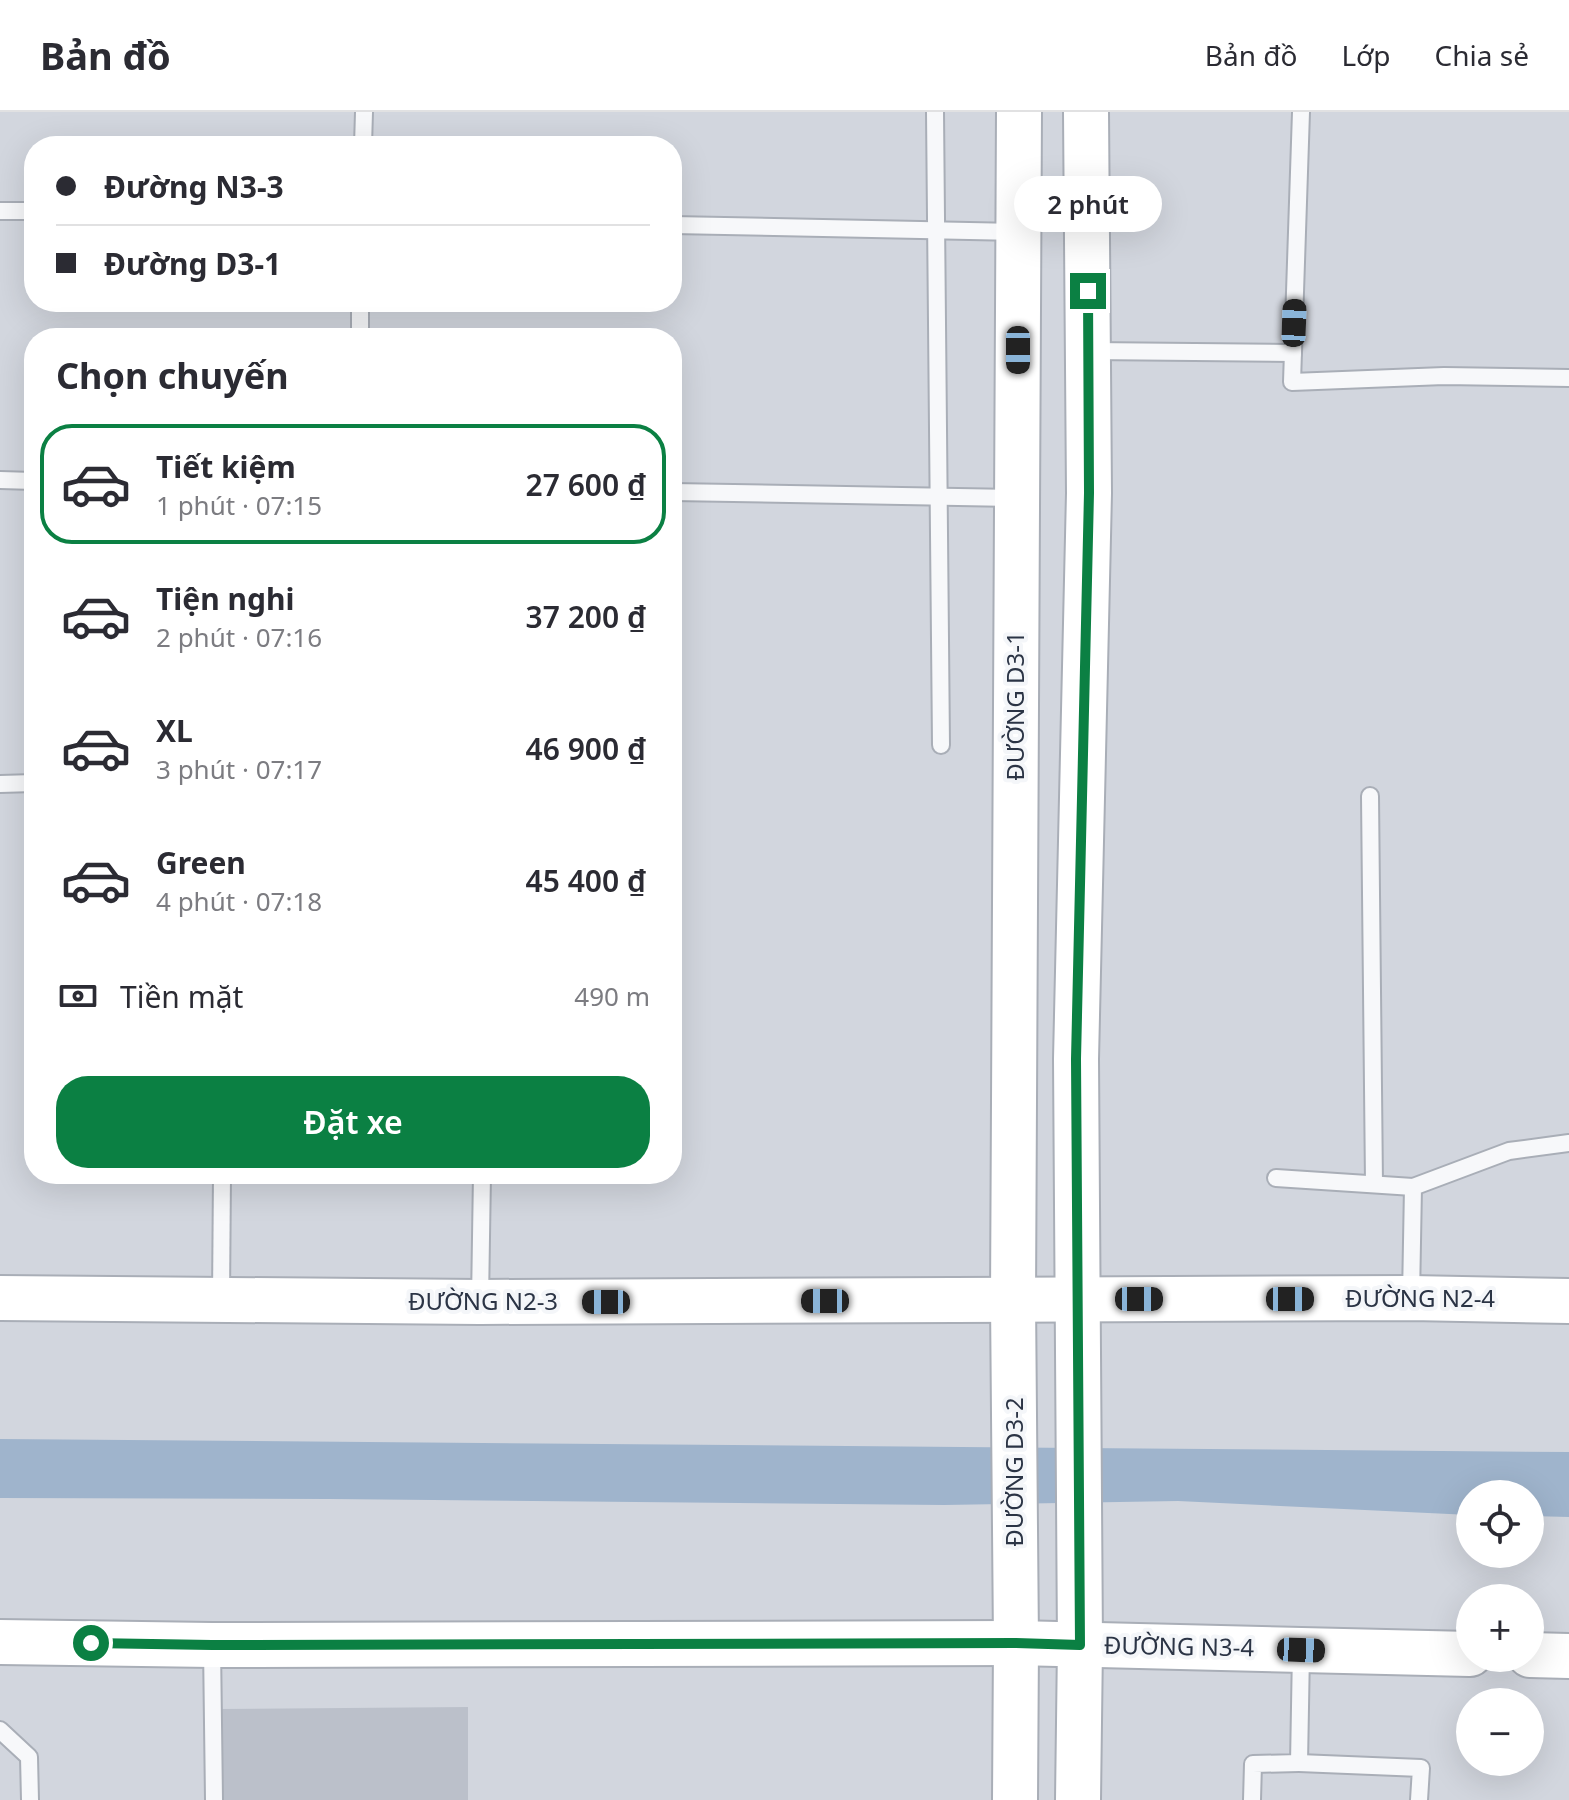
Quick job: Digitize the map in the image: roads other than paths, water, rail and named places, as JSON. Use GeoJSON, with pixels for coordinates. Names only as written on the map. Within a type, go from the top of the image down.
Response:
{"type":"FeatureCollection","features":[{"type":"Feature","properties":{"kind":"street","name":"ĐƯỜNG D3-1"},"geometry":{"type":"LineString","coordinates":[[1013,1300],[1019,112]]}},
{"type":"Feature","properties":{"kind":"street"},"geometry":{"type":"LineString","coordinates":[[1078,1800],[1080,1645],[1076,1059],[1089,493],[1086,112]]}},
{"type":"Feature","properties":{"kind":"street","name":"ĐƯỜNG N2-3"},"geometry":{"type":"LineString","coordinates":[[0,1298],[480,1302],[1013,1300]]}},
{"type":"Feature","properties":{"kind":"street","name":"ĐƯỜNG N2-4"},"geometry":{"type":"LineString","coordinates":[[1013,1300],[1411,1298],[1569,1301]]}},
{"type":"Feature","properties":{"kind":"street","name":"ĐƯỜNG D3-2"},"geometry":{"type":"LineString","coordinates":[[1013,1300],[1015,1800]]}},
{"type":"Feature","properties":{"kind":"street","name":"ĐƯỜNG N3-4"},"geometry":{"type":"LineString","coordinates":[[0,1642],[212,1645],[1016,1643],[1456,1654]]}},
{"type":"Feature","properties":{"kind":"street"},"geometry":{"type":"LineString","coordinates":[[1544,1655],[1569,1656]]}},
{"type":"Feature","properties":{"kind":"lane"},"geometry":{"type":"LineString","coordinates":[[363,136],[364,112]]}},
{"type":"Feature","properties":{"kind":"lane"},"geometry":{"type":"LineString","coordinates":[[935,112],[941,745]]}},
{"type":"Feature","properties":{"kind":"lane"},"geometry":{"type":"LineString","coordinates":[[1301,112],[1292,382],[1444,376],[1569,378]]}},
{"type":"Feature","properties":{"kind":"lane"},"geometry":{"type":"LineString","coordinates":[[0,211],[24,211]]}},
{"type":"Feature","properties":{"kind":"lane"},"geometry":{"type":"LineString","coordinates":[[682,225],[1018,232]]}},
{"type":"Feature","properties":{"kind":"lane"},"geometry":{"type":"LineString","coordinates":[[1088,351],[1293,353]]}},
{"type":"Feature","properties":{"kind":"lane"},"geometry":{"type":"LineString","coordinates":[[0,480],[24,481]]}},
{"type":"Feature","properties":{"kind":"lane"},"geometry":{"type":"LineString","coordinates":[[682,492],[1017,498]]}},
{"type":"Feature","properties":{"kind":"lane"},"geometry":{"type":"LineString","coordinates":[[0,784],[24,783]]}},
{"type":"Feature","properties":{"kind":"lane"},"geometry":{"type":"LineString","coordinates":[[1370,796],[1374,1184]]}},
{"type":"Feature","properties":{"kind":"lane"},"geometry":{"type":"LineString","coordinates":[[1276,1178],[1413,1187],[1509,1151],[1569,1143]]}},
{"type":"Feature","properties":{"kind":"lane"},"geometry":{"type":"LineString","coordinates":[[221,1300],[222,1184]]}},
{"type":"Feature","properties":{"kind":"lane"},"geometry":{"type":"LineString","coordinates":[[480,1302],[482,1184]]}},
{"type":"Feature","properties":{"kind":"lane"},"geometry":{"type":"LineString","coordinates":[[1411,1298],[1413,1187]]}},
{"type":"Feature","properties":{"kind":"lane"},"geometry":{"type":"LineString","coordinates":[[212,1645],[214,1800]]}},
{"type":"Feature","properties":{"kind":"lane"},"geometry":{"type":"LineString","coordinates":[[1299,1763],[1301,1650]]}},
{"type":"Feature","properties":{"kind":"lane"},"geometry":{"type":"LineString","coordinates":[[0,1730],[29,1757],[30,1800]]}},
{"type":"Feature","properties":{"kind":"lane"},"geometry":{"type":"LineString","coordinates":[[1252,1800],[1253,1764],[1299,1763],[1421,1768],[1419,1800]]}},
{"type":"Feature","properties":{"kind":"water"},"geometry":{"type":"Polygon","coordinates":[[[0,1439],[1569,1452],[1569,1517],[1544,1516],[1544,1480],[1456,1480],[1456,1514],[1178,1501],[944,1505],[0,1498],[0,1439]]]}}]}
